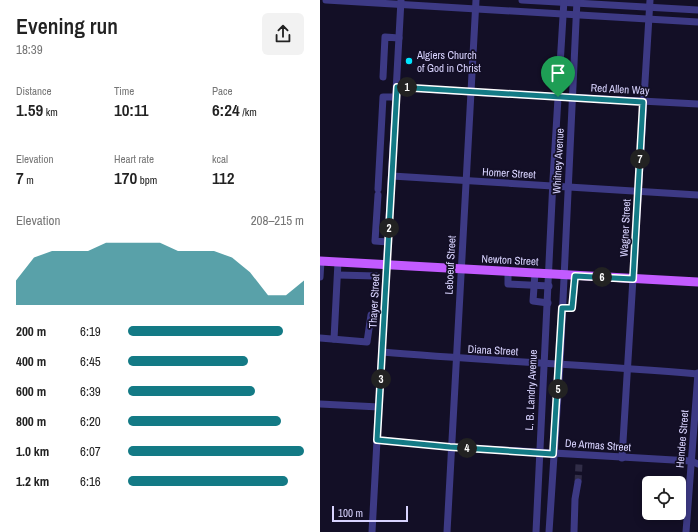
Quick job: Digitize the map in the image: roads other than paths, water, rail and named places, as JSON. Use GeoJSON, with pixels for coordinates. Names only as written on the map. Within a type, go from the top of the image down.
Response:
{"type":"FeatureCollection","features":[{"type":"Feature","properties":{"kind":"main road","name":"Newton Street"},"geometry":{"type":"LineString","coordinates":[[320,261],[698,282]]}},
{"type":"Feature","properties":{"kind":"street"},"geometry":{"type":"LineString","coordinates":[[326,0],[401,2],[476,10],[648,18],[698,22]]}},
{"type":"Feature","properties":{"kind":"street","name":"Leboeuf Street"},"geometry":{"type":"LineString","coordinates":[[446,532],[476,0]]}},
{"type":"Feature","properties":{"kind":"street"},"geometry":{"type":"LineString","coordinates":[[522,0],[649,3],[698,10]]}},
{"type":"Feature","properties":{"kind":"street","name":"Whitney Avenue"},"geometry":{"type":"LineString","coordinates":[[549,274],[564,1]]}},
{"type":"Feature","properties":{"kind":"street","name":"Thayer Street"},"geometry":{"type":"LineString","coordinates":[[372,532],[401,2]]}},
{"type":"Feature","properties":{"kind":"street","name":"Whitney Avenue"},"geometry":{"type":"LineString","coordinates":[[564,275],[577,2]]}},
{"type":"Feature","properties":{"kind":"street","name":"Wagner Street"},"geometry":{"type":"LineString","coordinates":[[622,458],[649,3]]}},
{"type":"Feature","properties":{"kind":"street"},"geometry":{"type":"LineString","coordinates":[[383,77],[385,37],[399,38]]}},
{"type":"Feature","properties":{"kind":"street","name":"Red Allen Way"},"geometry":{"type":"LineString","coordinates":[[397,87],[698,104]]}},
{"type":"Feature","properties":{"kind":"street"},"geometry":{"type":"LineString","coordinates":[[388,242],[375,241],[383,96],[396,98]]}},
{"type":"Feature","properties":{"kind":"street","name":"Homer Street"},"geometry":{"type":"LineString","coordinates":[[392,176],[466,182],[698,195]]}},
{"type":"Feature","properties":{"kind":"street"},"geometry":{"type":"LineString","coordinates":[[320,261],[320,277]]}},
{"type":"Feature","properties":{"kind":"street"},"geometry":{"type":"LineString","coordinates":[[334,339],[336,275],[338,274],[338,262]]}},
{"type":"Feature","properties":{"kind":"street"},"geometry":{"type":"LineString","coordinates":[[356,275],[357,263]]}},
{"type":"Feature","properties":{"kind":"street"},"geometry":{"type":"LineString","coordinates":[[508,272],[508,284],[549,286]]}},
{"type":"Feature","properties":{"kind":"street"},"geometry":{"type":"LineString","coordinates":[[535,273],[533,301],[548,303]]}},
{"type":"Feature","properties":{"kind":"street"},"geometry":{"type":"LineString","coordinates":[[338,274],[376,276]]}},
{"type":"Feature","properties":{"kind":"street","name":"L. B. Landry Avenue"},"geometry":{"type":"LineString","coordinates":[[536,532],[549,274]]}},
{"type":"Feature","properties":{"kind":"street"},"geometry":{"type":"LineString","coordinates":[[549,532],[564,275]]}},
{"type":"Feature","properties":{"kind":"street"},"geometry":{"type":"LineString","coordinates":[[562,308],[572,308],[575,276]]}},
{"type":"Feature","properties":{"kind":"street"},"geometry":{"type":"LineString","coordinates":[[320,338],[367,342],[371,315]]}},
{"type":"Feature","properties":{"kind":"street","name":"Diana Street"},"geometry":{"type":"LineString","coordinates":[[382,352],[456,359],[628,368],[698,374]]}},
{"type":"Feature","properties":{"kind":"street","name":"Hendee Street"},"geometry":{"type":"LineString","coordinates":[[686,532],[698,374]]}},
{"type":"Feature","properties":{"kind":"street"},"geometry":{"type":"LineString","coordinates":[[320,404],[379,407]]}},
{"type":"Feature","properties":{"kind":"street","name":"De Armas Street"},"geometry":{"type":"LineString","coordinates":[[377,440],[450,447],[691,462],[698,464]]}},
{"type":"Feature","properties":{"kind":"street"},"geometry":{"type":"LineString","coordinates":[[579,455],[579,464]]}},
{"type":"Feature","properties":{"kind":"street"},"geometry":{"type":"LineString","coordinates":[[574,532],[575,498],[578,482]]}},
{"type":"Feature","properties":{"kind":"tunnel"},"geometry":{"type":"LineString","coordinates":[[578,482],[579,464]]}},
{"type":"Feature","properties":{"kind":"place","name":"Algiers Church of God in Christ"},"geometry":{"type":"Point","coordinates":[409,61]}}]}
